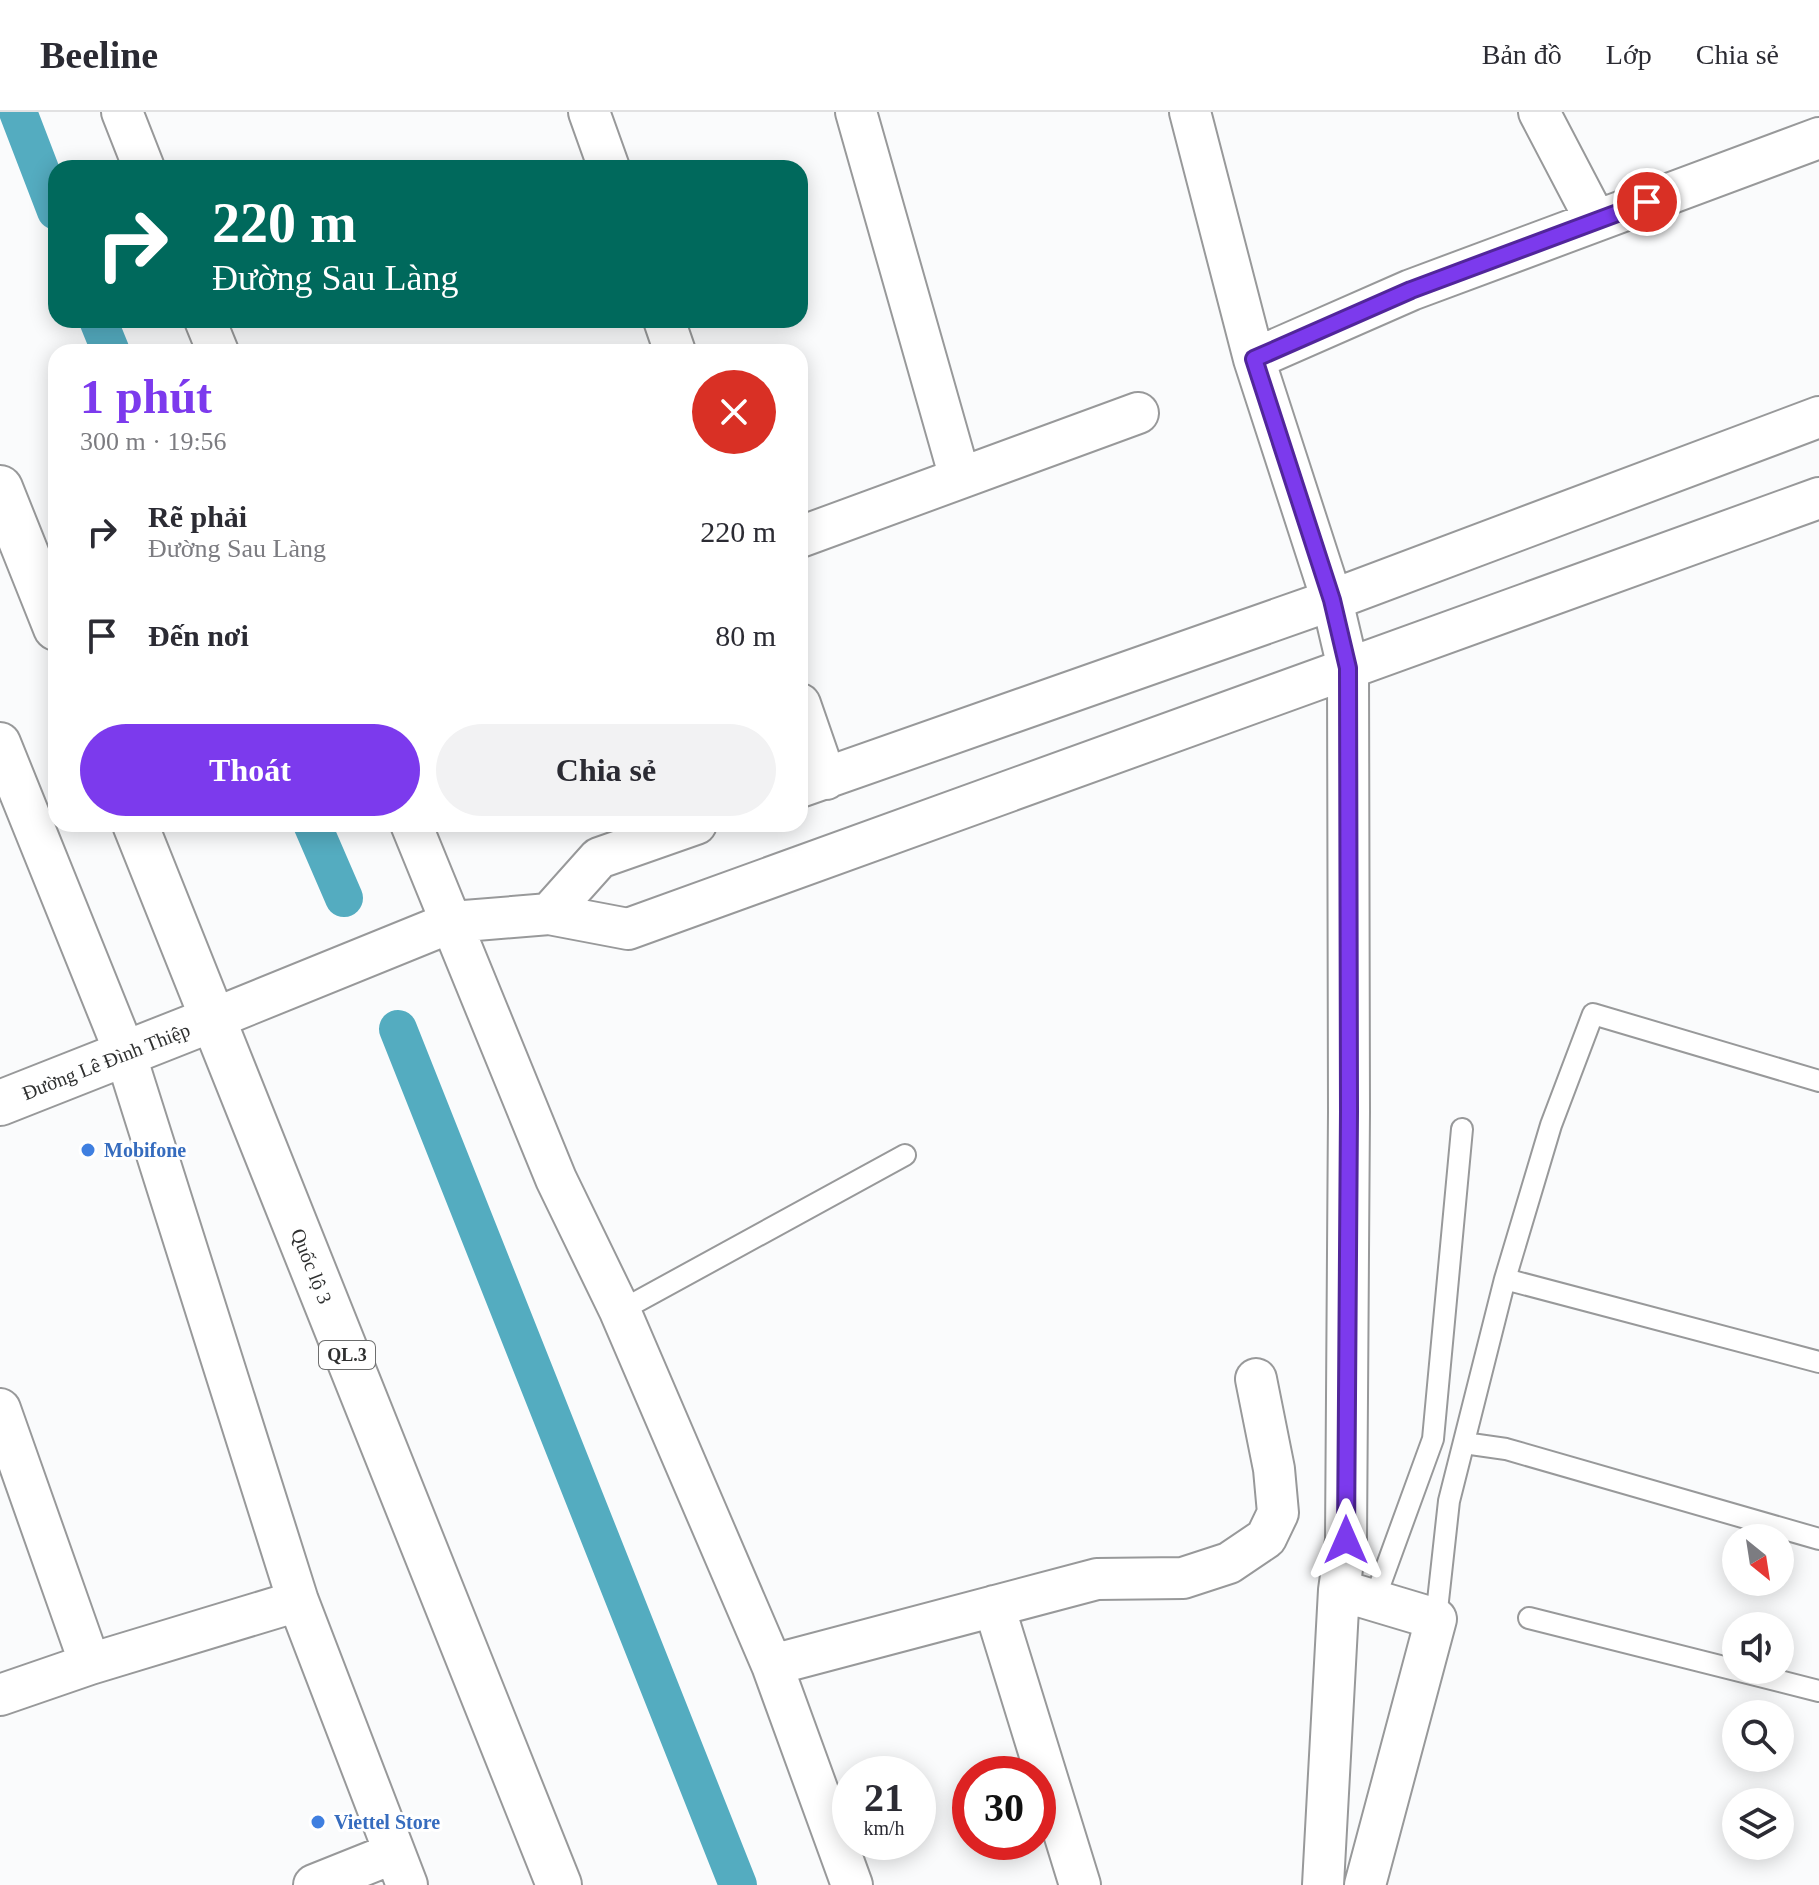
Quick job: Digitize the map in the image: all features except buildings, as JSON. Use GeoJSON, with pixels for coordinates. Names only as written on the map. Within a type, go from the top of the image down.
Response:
{"type":"FeatureCollection","features":[{"type":"Feature","properties":{"kind":"main road"},"geometry":{"type":"LineString","coordinates":[[0,488],[48,608]]}},
{"type":"Feature","properties":{"kind":"main road","name":"Quốc lộ 3"},"geometry":{"type":"LineString","coordinates":[[138,832],[559,1885]]}},
{"type":"Feature","properties":{"kind":"main road","name":"Đường Lê Đình Thiệp"},"geometry":{"type":"LineString","coordinates":[[0,1103],[213,1019]]}},
{"type":"Feature","properties":{"kind":"street"},"geometry":{"type":"LineString","coordinates":[[122,112],[141,160]]}},
{"type":"Feature","properties":{"kind":"street"},"geometry":{"type":"LineString","coordinates":[[589,112],[606,160]]}},
{"type":"Feature","properties":{"kind":"street"},"geometry":{"type":"LineString","coordinates":[[856,112],[960,478]]}},
{"type":"Feature","properties":{"kind":"street"},"geometry":{"type":"LineString","coordinates":[[1190,112],[1254,359],[1332,600],[1348,668],[1346,1524],[1356,1596],[1323,1885]]}},
{"type":"Feature","properties":{"kind":"street"},"geometry":{"type":"LineString","coordinates":[[1539,112],[1596,221]]}},
{"type":"Feature","properties":{"kind":"street"},"geometry":{"type":"LineString","coordinates":[[1254,359],[1411,290],[1819,138]]}},
{"type":"Feature","properties":{"kind":"street"},"geometry":{"type":"LineString","coordinates":[[808,534],[1138,413]]}},
{"type":"Feature","properties":{"kind":"street"},"geometry":{"type":"LineString","coordinates":[[808,753],[813,783],[1332,600],[1819,417]]}},
{"type":"Feature","properties":{"kind":"street"},"geometry":{"type":"LineString","coordinates":[[213,1019],[452,922],[549,914],[628,929],[1819,498]]}},
{"type":"Feature","properties":{"kind":"street"},"geometry":{"type":"LineString","coordinates":[[0,743],[125,1053],[298,1601],[400,1869],[314,1885]]}},
{"type":"Feature","properties":{"kind":"street"},"geometry":{"type":"LineString","coordinates":[[414,832],[556,1179],[620,1311],[772,1665],[852,1885]]}},
{"type":"Feature","properties":{"kind":"street"},"geometry":{"type":"LineString","coordinates":[[549,914],[599,858],[673,832]]}},
{"type":"Feature","properties":{"kind":"street"},"geometry":{"type":"LineString","coordinates":[[772,1665],[1097,1579],[1183,1578],[1229,1563],[1266,1538],[1278,1513],[1274,1469],[1256,1379]]}},
{"type":"Feature","properties":{"kind":"street"},"geometry":{"type":"LineString","coordinates":[[0,1409],[90,1664]]}},
{"type":"Feature","properties":{"kind":"street"},"geometry":{"type":"LineString","coordinates":[[1356,1596],[1436,1619],[1365,1885]]}},
{"type":"Feature","properties":{"kind":"street"},"geometry":{"type":"LineString","coordinates":[[0,1695],[90,1664],[298,1601]]}},
{"type":"Feature","properties":{"kind":"street"},"geometry":{"type":"LineString","coordinates":[[994,1606],[1080,1885]]}},
{"type":"Feature","properties":{"kind":"lane"},"geometry":{"type":"LineString","coordinates":[[1436,1619],[1449,1501],[1505,1279],[1551,1125],[1593,1014],[1819,1081]]}},
{"type":"Feature","properties":{"kind":"lane"},"geometry":{"type":"LineString","coordinates":[[1356,1596],[1433,1439],[1462,1129]]}},
{"type":"Feature","properties":{"kind":"lane"},"geometry":{"type":"LineString","coordinates":[[620,1311],[905,1155]]}},
{"type":"Feature","properties":{"kind":"lane"},"geometry":{"type":"LineString","coordinates":[[1505,1279],[1819,1362]]}},
{"type":"Feature","properties":{"kind":"lane"},"geometry":{"type":"LineString","coordinates":[[1464,1443],[1506,1449],[1819,1539]]}},
{"type":"Feature","properties":{"kind":"lane"},"geometry":{"type":"LineString","coordinates":[[1529,1618],[1819,1691]]}},
{"type":"Feature","properties":{"kind":"waterway"},"geometry":{"type":"LineString","coordinates":[[18,112],[48,190]]}},
{"type":"Feature","properties":{"kind":"waterway"},"geometry":{"type":"LineString","coordinates":[[101,328],[108,344]]}},
{"type":"Feature","properties":{"kind":"waterway"},"geometry":{"type":"LineString","coordinates":[[315,832],[344,898]]}},
{"type":"Feature","properties":{"kind":"waterway"},"geometry":{"type":"LineString","coordinates":[[398,1029],[738,1885]]}},
{"type":"Feature","properties":{"kind":"place","name":"Mobifone"},"geometry":{"type":"Point","coordinates":[88,1150]}},
{"type":"Feature","properties":{"kind":"place","name":"Viettel Store"},"geometry":{"type":"Point","coordinates":[318,1822]}},
{"type":"Feature","properties":{"kind":"route"},"geometry":{"type":"LineString","coordinates":[[1346,1540],[1348,668],[1332,600],[1254,359],[1411,290],[1647,202]]}}]}
